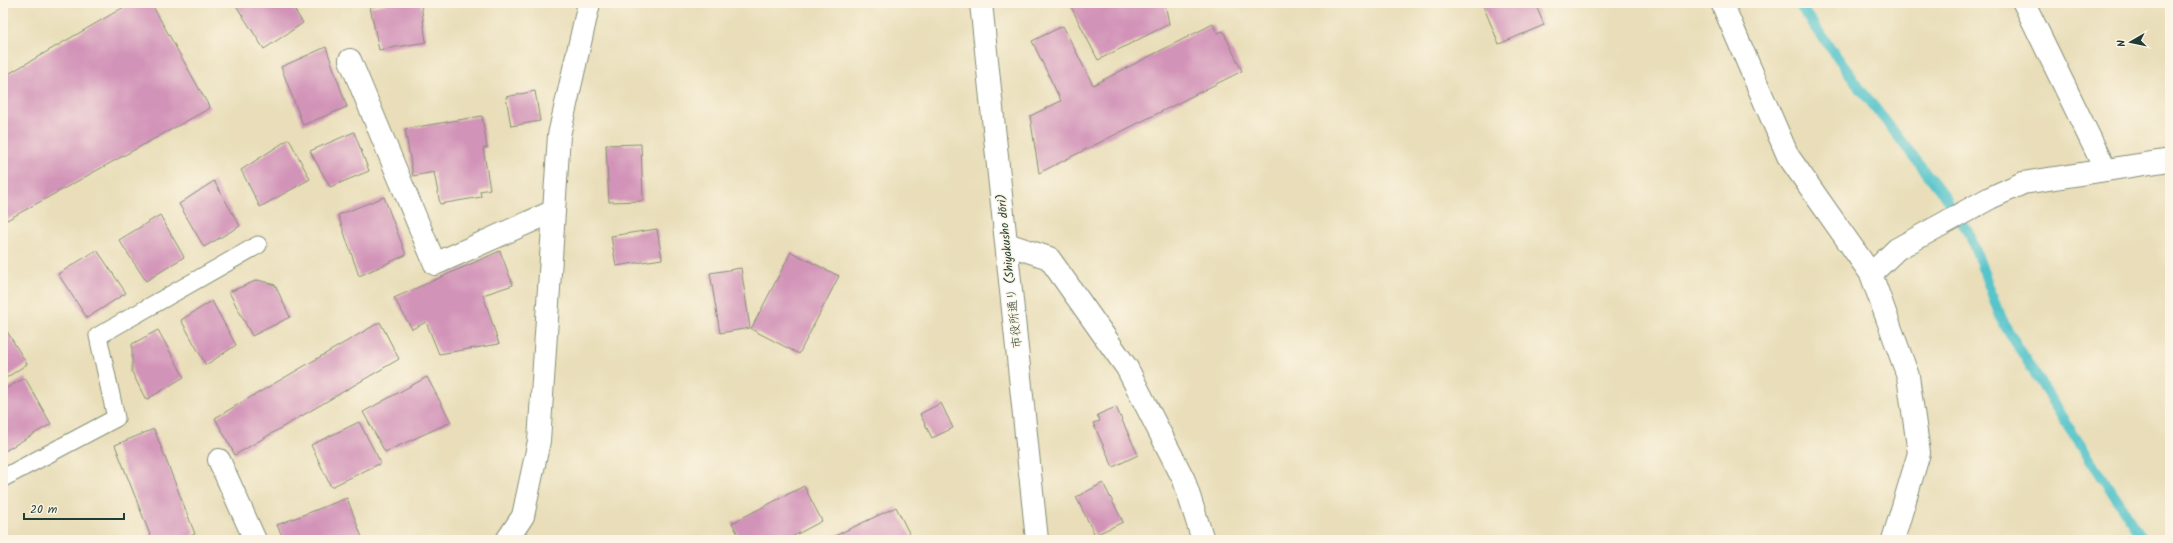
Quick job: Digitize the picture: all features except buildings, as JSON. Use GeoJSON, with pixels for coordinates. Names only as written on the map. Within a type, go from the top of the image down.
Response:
{"type":"FeatureCollection","features":[{"type":"Feature","properties":{"kind":"street"},"geometry":{"type":"LineString","coordinates":[[507,540],[523,516],[539,441],[560,135],[589,3]]}},
{"type":"Feature","properties":{"kind":"street"},"geometry":{"type":"LineString","coordinates":[[1722,3],[1788,156],[1871,274],[1908,376],[1919,454],[1892,540]]}},
{"type":"Feature","properties":{"kind":"street"},"geometry":{"type":"LineString","coordinates":[[2024,3],[2105,169]]}},
{"type":"Feature","properties":{"kind":"street","name":"市役所通り (Shiyakusho dōri)"},"geometry":{"type":"LineString","coordinates":[[980,4],[1007,244],[1037,540]]}},
{"type":"Feature","properties":{"kind":"street"},"geometry":{"type":"LineString","coordinates":[[350,60],[435,264],[554,211]]}},
{"type":"Feature","properties":{"kind":"street"},"geometry":{"type":"LineString","coordinates":[[1871,274],[1897,249],[1944,223],[2023,183],[2170,160]]}},
{"type":"Feature","properties":{"kind":"street"},"geometry":{"type":"LineString","coordinates":[[1007,244],[1049,258],[1127,368],[1184,480],[1203,540]]}},
{"type":"Feature","properties":{"kind":"street"},"geometry":{"type":"LineString","coordinates":[[219,460],[255,540]]}},
{"type":"Feature","properties":{"kind":"lane"},"geometry":{"type":"LineString","coordinates":[[3,478],[116,418],[98,336],[258,245]]}},
{"type":"Feature","properties":{"kind":"waterway"},"geometry":{"type":"LineString","coordinates":[[1798,3],[1862,91],[1943,194],[1970,235],[2001,319],[2060,414],[2144,540]]}}]}
